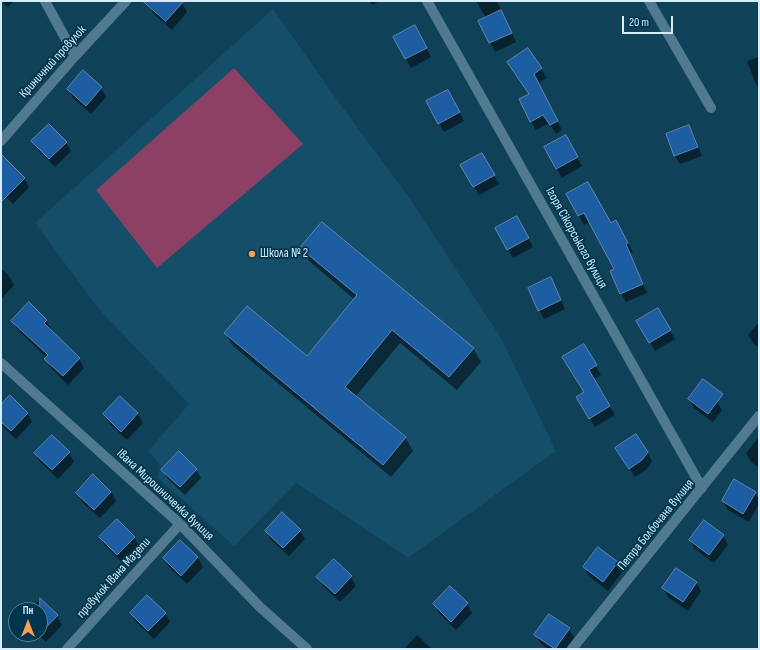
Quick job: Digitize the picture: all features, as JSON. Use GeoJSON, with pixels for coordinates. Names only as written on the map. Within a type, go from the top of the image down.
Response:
{"type":"FeatureCollection","features":[{"type":"Feature","properties":{"kind":"street"},"geometry":{"type":"LineString","coordinates":[[45,1],[75,56]]}},
{"type":"Feature","properties":{"kind":"street","name":"Криничний провулок"},"geometry":{"type":"LineString","coordinates":[[1,141],[75,56],[126,1]]}},
{"type":"Feature","properties":{"kind":"street","name":"Ігоря Сікорського вулиця"},"geometry":{"type":"LineString","coordinates":[[427,1],[702,488]]}},
{"type":"Feature","properties":{"kind":"street"},"geometry":{"type":"LineString","coordinates":[[649,1],[711,108]]}},
{"type":"Feature","properties":{"kind":"street","name":"Івана Мирошниченка вулиця"},"geometry":{"type":"LineString","coordinates":[[1,363],[180,524],[260,608],[307,649]]}},
{"type":"Feature","properties":{"kind":"street","name":"Петра Болбочана вулиця"},"geometry":{"type":"LineString","coordinates":[[572,649],[759,416]]}},
{"type":"Feature","properties":{"kind":"street","name":"провулок Івана Мазепи"},"geometry":{"type":"LineString","coordinates":[[67,649],[180,524]]}},
{"type":"Feature","properties":{"kind":"shaded area","name":"Школа № 2"},"geometry":{"type":"Polygon","coordinates":[[[273,9],[340,104],[408,196],[501,338],[556,451],[408,558],[296,483],[234,546],[157,477],[161,466],[148,451],[189,404],[98,308],[35,223],[273,9]]]}},
{"type":"Feature","properties":{"kind":"shaded area"},"geometry":{"type":"Polygon","coordinates":[[[234,68],[303,144],[157,268],[96,190],[234,68]]]}},
{"type":"Feature","properties":{"kind":"building"},"geometry":{"type":"Polygon","coordinates":[[[143,1],[184,1],[166,21],[143,1]]]}},
{"type":"Feature","properties":{"kind":"building"},"geometry":{"type":"Polygon","coordinates":[[[501,10],[512,33],[489,43],[478,21],[501,10]]]}},
{"type":"Feature","properties":{"kind":"building"},"geometry":{"type":"Polygon","coordinates":[[[415,25],[427,48],[405,59],[393,37],[415,25]]]}},
{"type":"Feature","properties":{"kind":"building"},"geometry":{"type":"Polygon","coordinates":[[[528,48],[542,68],[534,74],[558,121],[550,125],[543,115],[530,122],[519,99],[529,94],[507,62],[528,48]]]}},
{"type":"Feature","properties":{"kind":"building"},"geometry":{"type":"Polygon","coordinates":[[[83,70],[102,87],[86,106],[67,89],[83,70]]]}},
{"type":"Feature","properties":{"kind":"building"},"geometry":{"type":"Polygon","coordinates":[[[448,90],[460,112],[438,124],[426,101],[448,90]]]}},
{"type":"Feature","properties":{"kind":"building"},"geometry":{"type":"Polygon","coordinates":[[[49,124],[67,142],[49,159],[31,141],[49,124]]]}},
{"type":"Feature","properties":{"kind":"building"},"geometry":{"type":"Polygon","coordinates":[[[689,125],[698,147],[674,156],[666,134],[689,125]]]}},
{"type":"Feature","properties":{"kind":"building"},"geometry":{"type":"Polygon","coordinates":[[[566,135],[578,157],[556,169],[544,147],[566,135]]]}},
{"type":"Feature","properties":{"kind":"building"},"geometry":{"type":"Polygon","coordinates":[[[482,153],[495,175],[473,187],[460,165],[482,153]]]}},
{"type":"Feature","properties":{"kind":"building"},"geometry":{"type":"Polygon","coordinates":[[[1,154],[25,178],[1,202],[1,154]]]}},
{"type":"Feature","properties":{"kind":"building"},"geometry":{"type":"Polygon","coordinates":[[[588,182],[611,223],[616,220],[628,243],[626,244],[643,284],[620,294],[610,271],[614,269],[584,213],[578,216],[566,194],[588,182]]]}},
{"type":"Feature","properties":{"kind":"building"},"geometry":{"type":"Polygon","coordinates":[[[517,216],[529,238],[507,250],[495,228],[517,216]]]}},
{"type":"Feature","properties":{"kind":"building"},"geometry":{"type":"Polygon","coordinates":[[[322,222],[474,348],[449,377],[392,330],[345,387],[406,437],[383,465],[224,333],[247,306],[307,356],[357,295],[300,248],[322,222]]]}},
{"type":"Feature","properties":{"kind":"building"},"geometry":{"type":"Polygon","coordinates":[[[551,277],[561,300],[538,311],[528,288],[551,277]]]}},
{"type":"Feature","properties":{"kind":"building"},"geometry":{"type":"Polygon","coordinates":[[[29,302],[47,320],[44,323],[80,358],[63,376],[44,359],[48,355],[11,321],[29,302]]]}},
{"type":"Feature","properties":{"kind":"building"},"geometry":{"type":"Polygon","coordinates":[[[658,308],[671,330],[649,343],[636,321],[658,308]]]}},
{"type":"Feature","properties":{"kind":"building"},"geometry":{"type":"Polygon","coordinates":[[[584,344],[597,365],[589,370],[610,406],[589,419],[576,397],[584,392],[562,357],[584,344]]]}},
{"type":"Feature","properties":{"kind":"building"},"geometry":{"type":"Polygon","coordinates":[[[703,379],[723,394],[708,414],[688,399],[703,379]]]}},
{"type":"Feature","properties":{"kind":"building"},"geometry":{"type":"Polygon","coordinates":[[[10,395],[28,413],[11,431],[1,422],[1,405],[10,395]]]}},
{"type":"Feature","properties":{"kind":"building"},"geometry":{"type":"Polygon","coordinates":[[[120,396],[138,413],[121,432],[103,414],[120,396]]]}},
{"type":"Feature","properties":{"kind":"building"},"geometry":{"type":"Polygon","coordinates":[[[636,434],[648,452],[642,460],[629,469],[615,448],[636,434]]]}},
{"type":"Feature","properties":{"kind":"building"},"geometry":{"type":"Polygon","coordinates":[[[52,435],[70,452],[52,470],[34,453],[52,435]]]}},
{"type":"Feature","properties":{"kind":"building"},"geometry":{"type":"Polygon","coordinates":[[[179,451],[197,469],[180,487],[161,470],[179,451]]]}},
{"type":"Feature","properties":{"kind":"building"},"geometry":{"type":"Polygon","coordinates":[[[93,474],[111,492],[94,510],[76,493],[93,474]]]}},
{"type":"Feature","properties":{"kind":"building"},"geometry":{"type":"Polygon","coordinates":[[[734,479],[756,492],[743,514],[722,501],[734,479]]]}},
{"type":"Feature","properties":{"kind":"building"},"geometry":{"type":"Polygon","coordinates":[[[282,512],[301,530],[283,548],[265,531],[282,512]]]}},
{"type":"Feature","properties":{"kind":"building"},"geometry":{"type":"Polygon","coordinates":[[[117,519],[135,537],[117,555],[99,537],[117,519]]]}},
{"type":"Feature","properties":{"kind":"building"},"geometry":{"type":"Polygon","coordinates":[[[704,520],[724,535],[709,555],[689,540],[704,520]]]}},
{"type":"Feature","properties":{"kind":"building"},"geometry":{"type":"Polygon","coordinates":[[[180,540],[198,557],[181,576],[163,558],[180,540]]]}},
{"type":"Feature","properties":{"kind":"building"},"geometry":{"type":"Polygon","coordinates":[[[598,547],[618,562],[603,582],[583,567],[598,547]]]}},
{"type":"Feature","properties":{"kind":"building"},"geometry":{"type":"Polygon","coordinates":[[[334,559],[352,576],[335,594],[316,577],[334,559]]]}},
{"type":"Feature","properties":{"kind":"building"},"geometry":{"type":"Polygon","coordinates":[[[676,568],[697,582],[683,602],[662,588],[676,568]]]}},
{"type":"Feature","properties":{"kind":"building"},"geometry":{"type":"Polygon","coordinates":[[[450,586],[468,603],[451,622],[433,604],[450,586]]]}},
{"type":"Feature","properties":{"kind":"building"},"geometry":{"type":"Polygon","coordinates":[[[147,595],[166,613],[148,631],[130,613],[147,595]]]}},
{"type":"Feature","properties":{"kind":"building"},"geometry":{"type":"Polygon","coordinates":[[[48,606],[58,615],[48,626],[48,606]]]}},
{"type":"Feature","properties":{"kind":"building"},"geometry":{"type":"Polygon","coordinates":[[[549,614],[570,628],[555,649],[534,635],[549,614]]]}},
{"type":"Feature","properties":{"kind":"place","name":"Школа № 2"},"geometry":{"type":"Point","coordinates":[252,254]}}]}
